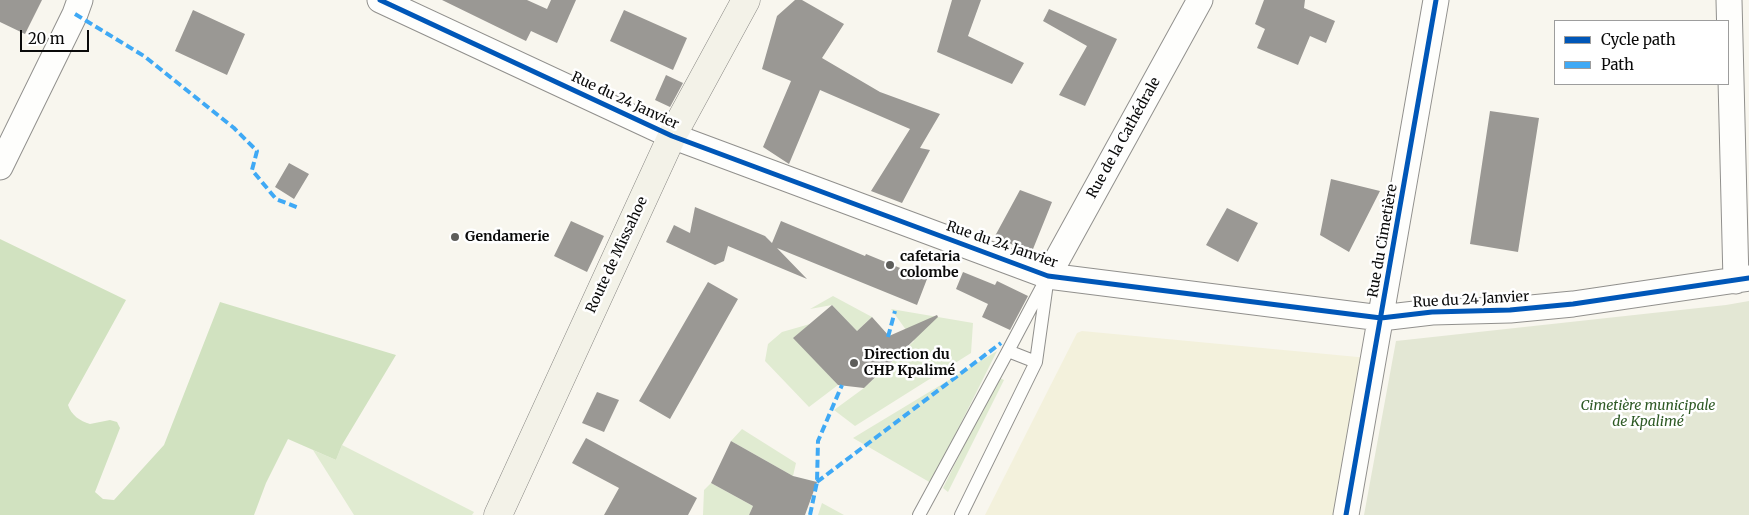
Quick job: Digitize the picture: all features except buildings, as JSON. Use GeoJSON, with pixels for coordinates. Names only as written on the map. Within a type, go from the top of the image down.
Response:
{"type":"FeatureCollection","features":[{"type":"Feature","properties":{"kind":"main road","name":"Route de Missahoe"},"geometry":{"type":"LineString","coordinates":[[498,515],[672,136],[746,0]]}},
{"type":"Feature","properties":{"kind":"street"},"geometry":{"type":"LineString","coordinates":[[0,167],[75,14],[80,0]]}},
{"type":"Feature","properties":{"kind":"street","name":"Rue de la Cathédrale"},"geometry":{"type":"LineString","coordinates":[[1048,276],[1200,0]]}},
{"type":"Feature","properties":{"kind":"street","name":"Rue du Cimetière"},"geometry":{"type":"LineString","coordinates":[[1346,515],[1436,0]]}},
{"type":"Feature","properties":{"kind":"street"},"geometry":{"type":"LineString","coordinates":[[1729,0],[1743,280]]}},
{"type":"Feature","properties":{"kind":"street","name":"Rue du 24 Janvier"},"geometry":{"type":"LineString","coordinates":[[393,3],[672,136],[1048,276],[1381,318],[1432,312],[1510,310],[1573,304],[1743,280]]}},
{"type":"Feature","properties":{"kind":"lane"},"geometry":{"type":"LineString","coordinates":[[919,515],[1048,276]]}},
{"type":"Feature","properties":{"kind":"lane"},"geometry":{"type":"LineString","coordinates":[[961,515],[1036,362],[1048,276]]}},
{"type":"Feature","properties":{"kind":"lane"},"geometry":{"type":"LineString","coordinates":[[1008,351],[1036,362]]}},
{"type":"Feature","properties":{"kind":"shaded area"},"geometry":{"type":"Polygon","coordinates":[[[1082,331],[1379,359],[1350,515],[985,515],[1077,333],[1082,331]]]}},
{"type":"Feature","properties":{"kind":"green space"},"geometry":{"type":"Polygon","coordinates":[[[0,239],[126,300],[68,405],[74,415],[83,421],[90,424],[110,420],[117,422],[120,428],[95,492],[103,499],[114,500],[164,445],[220,302],[396,355],[342,445],[336,460],[288,439],[266,483],[254,515],[0,515],[0,239]]]}},
{"type":"Feature","properties":{"kind":"green space"},"geometry":{"type":"Polygon","coordinates":[[[833,296],[872,317],[857,331],[832,305],[810,309],[833,296]]]}},
{"type":"Feature","properties":{"kind":"green space","name":"Cimetière municipale de Kpalimé"},"geometry":{"type":"Polygon","coordinates":[[[1749,301],[1749,515],[1364,515],[1396,341],[1749,301]]]}},
{"type":"Feature","properties":{"kind":"green space"},"geometry":{"type":"Polygon","coordinates":[[[891,309],[973,323],[971,353],[855,426],[834,410],[864,388],[914,341],[891,309]]]}},
{"type":"Feature","properties":{"kind":"green space"},"geometry":{"type":"Polygon","coordinates":[[[810,324],[794,338],[838,385],[809,407],[765,361],[768,344],[782,332],[810,324]]]}},
{"type":"Feature","properties":{"kind":"green space"},"geometry":{"type":"Polygon","coordinates":[[[997,351],[931,483],[853,438],[997,351]]]}},
{"type":"Feature","properties":{"kind":"green space"},"geometry":{"type":"Polygon","coordinates":[[[998,377],[1004,380],[948,492],[943,488],[998,377]]]}},
{"type":"Feature","properties":{"kind":"green space"},"geometry":{"type":"Polygon","coordinates":[[[742,429],[796,463],[793,476],[731,441],[742,429]]]}},
{"type":"Feature","properties":{"kind":"green space"},"geometry":{"type":"Polygon","coordinates":[[[342,445],[474,512],[472,515],[354,515],[313,450],[336,460],[342,445]]]}},
{"type":"Feature","properties":{"kind":"green space"},"geometry":{"type":"Polygon","coordinates":[[[711,483],[753,506],[749,515],[703,515],[704,490],[711,483]]]}},
{"type":"Feature","properties":{"kind":"green space"},"geometry":{"type":"Polygon","coordinates":[[[822,503],[844,515],[818,515],[822,503]]]}},
{"type":"Feature","properties":{"kind":"marked path"},"geometry":{"type":"LineString","coordinates":[[75,14],[144,56],[234,128],[257,151],[252,170],[276,199],[299,208]]}},
{"type":"Feature","properties":{"kind":"marked path"},"geometry":{"type":"LineString","coordinates":[[888,337],[895,311]]}},
{"type":"Feature","properties":{"kind":"marked path"},"geometry":{"type":"LineString","coordinates":[[817,482],[1001,343]]}},
{"type":"Feature","properties":{"kind":"marked path"},"geometry":{"type":"LineString","coordinates":[[810,515],[817,482],[818,441],[842,385]]}},
{"type":"Feature","properties":{"kind":"cycle path"},"geometry":{"type":"LineString","coordinates":[[380,0],[672,136],[1048,276],[1381,318],[1432,312],[1510,310],[1573,304],[1749,278]]}},
{"type":"Feature","properties":{"kind":"cycle path"},"geometry":{"type":"LineString","coordinates":[[1346,515],[1436,0]]}},
{"type":"Feature","properties":{"kind":"place","name":"Gendamerie"},"geometry":{"type":"Point","coordinates":[455,237]}},
{"type":"Feature","properties":{"kind":"place","name":"cafetaria colombe"},"geometry":{"type":"Point","coordinates":[890,265]}},
{"type":"Feature","properties":{"kind":"place","name":"Direction du CHP Kpalimé"},"geometry":{"type":"Point","coordinates":[854,363]}}]}
